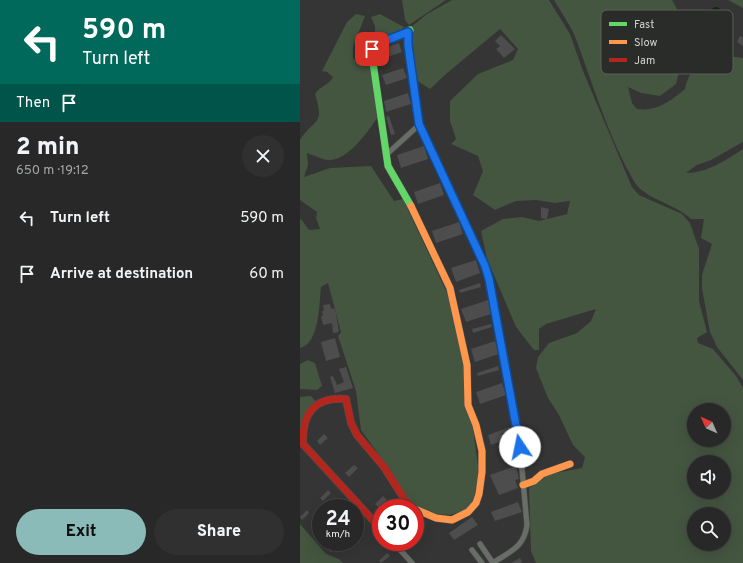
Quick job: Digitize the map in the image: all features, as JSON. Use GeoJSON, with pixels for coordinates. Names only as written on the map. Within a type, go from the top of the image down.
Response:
{"type":"FeatureCollection","features":[{"type":"Feature","properties":{"kind":"street"},"geometry":{"type":"LineString","coordinates":[[424,512],[436,518],[452,520],[468,512],[476,503],[479,494],[482,472],[482,451],[476,425],[468,405],[467,364],[450,288],[405,193],[388,166],[379,113],[372,49],[377,44],[409,31],[408,45],[419,124],[485,266],[489,279],[520,447],[527,525],[524,540],[493,563],[480,544]]}},
{"type":"Feature","properties":{"kind":"street"},"geometry":{"type":"LineString","coordinates":[[387,154],[419,124]]}},
{"type":"Feature","properties":{"kind":"street"},"geometry":{"type":"LineString","coordinates":[[372,519],[303,444],[302,432],[304,424],[311,410],[316,404],[326,399],[346,399],[351,423],[357,435],[384,467],[404,499]]}},
{"type":"Feature","properties":{"kind":"street"},"geometry":{"type":"LineString","coordinates":[[523,485],[534,481],[542,474],[570,464]]}},
{"type":"Feature","properties":{"kind":"street"},"geometry":{"type":"LineString","coordinates":[[472,550],[482,563]]}},
{"type":"Feature","properties":{"kind":"street"},"geometry":{"type":"LineString","coordinates":[[401,551],[412,563]]}},
{"type":"Feature","properties":{"kind":"shaded area"},"geometry":{"type":"Polygon","coordinates":[[[402,0],[446,0],[409,25],[405,20],[402,0]]]}},
{"type":"Feature","properties":{"kind":"shaded area"},"geometry":{"type":"Polygon","coordinates":[[[452,0],[549,0],[570,34],[583,71],[632,187],[639,195],[682,214],[690,223],[699,249],[699,301],[707,332],[697,338],[698,343],[713,349],[736,376],[743,388],[743,563],[536,563],[531,551],[529,488],[549,474],[582,468],[585,457],[573,445],[559,415],[548,398],[536,368],[538,357],[549,343],[577,333],[591,321],[596,309],[546,324],[539,329],[539,350],[534,350],[516,327],[487,259],[481,231],[503,219],[522,217],[539,221],[567,214],[570,201],[555,203],[536,200],[516,201],[495,210],[473,195],[483,171],[478,156],[451,144],[456,139],[450,121],[450,101],[478,74],[513,60],[518,49],[500,29],[430,89],[416,80],[411,27],[427,14],[452,0]]]}},
{"type":"Feature","properties":{"kind":"shaded area"},"geometry":{"type":"Polygon","coordinates":[[[554,0],[672,0],[677,9],[676,10],[601,10],[601,74],[678,74],[676,84],[660,96],[641,93],[628,87],[632,103],[637,109],[651,109],[663,105],[674,98],[685,89],[691,74],[733,74],[733,57],[743,58],[743,142],[711,160],[697,165],[686,173],[701,171],[709,168],[743,149],[743,380],[717,347],[710,332],[702,289],[702,275],[712,244],[701,238],[704,219],[691,219],[637,186],[627,169],[611,134],[570,26],[554,0]]]}},
{"type":"Feature","properties":{"kind":"shaded area"},"geometry":{"type":"Polygon","coordinates":[[[728,0],[743,0],[743,8],[728,0]]]}},
{"type":"Feature","properties":{"kind":"shaded area"},"geometry":{"type":"Polygon","coordinates":[[[714,7],[720,8],[721,10],[711,10],[714,7]]]}},
{"type":"Feature","properties":{"kind":"shaded area"},"geometry":{"type":"Polygon","coordinates":[[[356,14],[365,16],[353,47],[353,58],[360,64],[365,53],[367,41],[375,34],[375,26],[371,17],[380,14],[404,27],[396,35],[373,42],[369,47],[378,117],[357,144],[344,155],[336,159],[329,160],[307,153],[308,165],[304,177],[330,168],[371,166],[394,201],[403,199],[452,303],[465,371],[465,404],[473,428],[479,474],[473,502],[464,511],[450,515],[435,514],[424,510],[424,499],[407,499],[390,470],[361,430],[356,391],[338,336],[341,332],[328,283],[321,287],[319,312],[315,331],[307,345],[300,348],[300,220],[301,219],[309,230],[320,229],[316,218],[317,212],[300,200],[300,140],[319,117],[318,104],[315,94],[333,77],[327,72],[322,71],[347,22],[356,14]]]}},
{"type":"Feature","properties":{"kind":"shaded area"},"geometry":{"type":"Polygon","coordinates":[[[308,360],[315,363],[322,386],[317,390],[300,389],[300,364],[308,360]]]}},
{"type":"Feature","properties":{"kind":"shaded area"},"geometry":{"type":"Polygon","coordinates":[[[311,396],[316,402],[300,429],[300,397],[311,396]]]}},
{"type":"Feature","properties":{"kind":"shaded area"},"geometry":{"type":"Polygon","coordinates":[[[300,524],[312,538],[312,551],[323,551],[326,554],[339,559],[343,563],[300,563],[300,524]]]}},
{"type":"Feature","properties":{"kind":"building"},"geometry":{"type":"Polygon","coordinates":[[[501,35],[515,49],[504,58],[496,49],[500,46],[495,41],[501,35]]]}},
{"type":"Feature","properties":{"kind":"building"},"geometry":{"type":"Polygon","coordinates":[[[740,36],[743,38],[743,46],[737,42],[740,36]]]}},
{"type":"Feature","properties":{"kind":"building"},"geometry":{"type":"Polygon","coordinates":[[[399,43],[402,52],[381,59],[378,50],[399,43]]]}},
{"type":"Feature","properties":{"kind":"building"},"geometry":{"type":"Polygon","coordinates":[[[403,68],[407,78],[386,85],[382,75],[403,68]]]}},
{"type":"Feature","properties":{"kind":"building"},"geometry":{"type":"Polygon","coordinates":[[[408,93],[411,104],[386,112],[384,101],[408,93]]]}},
{"type":"Feature","properties":{"kind":"building"},"geometry":{"type":"Polygon","coordinates":[[[389,116],[395,134],[391,135],[386,117],[389,116]]]}},
{"type":"Feature","properties":{"kind":"building"},"geometry":{"type":"Polygon","coordinates":[[[424,146],[428,159],[401,168],[397,155],[424,146]]]}},
{"type":"Feature","properties":{"kind":"building"},"geometry":{"type":"Polygon","coordinates":[[[440,183],[444,195],[418,204],[414,192],[440,183]]]}},
{"type":"Feature","properties":{"kind":"building"},"geometry":{"type":"Polygon","coordinates":[[[541,207],[549,209],[547,219],[541,218],[541,207]]]}},
{"type":"Feature","properties":{"kind":"building"},"geometry":{"type":"Polygon","coordinates":[[[459,222],[463,234],[436,243],[432,231],[459,222]]]}},
{"type":"Feature","properties":{"kind":"building"},"geometry":{"type":"Polygon","coordinates":[[[476,260],[480,273],[456,282],[451,268],[476,260]]]}},
{"type":"Feature","properties":{"kind":"building"},"geometry":{"type":"Polygon","coordinates":[[[480,283],[481,287],[460,293],[459,290],[480,283]]]}},
{"type":"Feature","properties":{"kind":"building"},"geometry":{"type":"Polygon","coordinates":[[[488,300],[491,314],[466,322],[461,309],[488,300]]]}},
{"type":"Feature","properties":{"kind":"building"},"geometry":{"type":"Polygon","coordinates":[[[330,304],[331,309],[334,308],[336,313],[339,332],[333,333],[332,323],[323,325],[321,316],[323,316],[323,305],[330,304]]]}},
{"type":"Feature","properties":{"kind":"building"},"geometry":{"type":"Polygon","coordinates":[[[491,324],[492,327],[473,333],[472,329],[491,324]]]}},
{"type":"Feature","properties":{"kind":"building"},"geometry":{"type":"Polygon","coordinates":[[[335,338],[340,357],[326,361],[321,342],[335,338]]]}},
{"type":"Feature","properties":{"kind":"building"},"geometry":{"type":"Polygon","coordinates":[[[495,341],[499,354],[475,362],[471,349],[495,341]]]}},
{"type":"Feature","properties":{"kind":"building"},"geometry":{"type":"Polygon","coordinates":[[[498,366],[499,370],[478,376],[477,373],[498,366]]]}},
{"type":"Feature","properties":{"kind":"building"},"geometry":{"type":"Polygon","coordinates":[[[346,367],[353,388],[335,393],[330,377],[333,376],[337,385],[344,382],[339,369],[346,367]]]}},
{"type":"Feature","properties":{"kind":"building"},"geometry":{"type":"Polygon","coordinates":[[[502,383],[506,395],[480,404],[476,392],[502,383]]]}},
{"type":"Feature","properties":{"kind":"building"},"geometry":{"type":"Polygon","coordinates":[[[510,427],[513,437],[491,445],[488,435],[510,427]]]}},
{"type":"Feature","properties":{"kind":"building"},"geometry":{"type":"Polygon","coordinates":[[[324,434],[328,438],[320,445],[317,441],[324,434]]]}},
{"type":"Feature","properties":{"kind":"building"},"geometry":{"type":"Polygon","coordinates":[[[354,465],[358,468],[349,477],[345,473],[354,465]]]}},
{"type":"Feature","properties":{"kind":"building"},"geometry":{"type":"Polygon","coordinates":[[[516,466],[519,479],[515,480],[518,488],[499,495],[490,475],[516,466]]]}},
{"type":"Feature","properties":{"kind":"building"},"geometry":{"type":"Polygon","coordinates":[[[328,490],[331,493],[325,499],[320,498],[328,490]]]}},
{"type":"Feature","properties":{"kind":"building"},"geometry":{"type":"Polygon","coordinates":[[[518,502],[522,512],[495,521],[491,512],[518,502]]]}},
{"type":"Feature","properties":{"kind":"building"},"geometry":{"type":"Polygon","coordinates":[[[307,510],[309,513],[302,520],[300,517],[307,510]]]}},
{"type":"Feature","properties":{"kind":"building"},"geometry":{"type":"Polygon","coordinates":[[[472,517],[478,525],[454,540],[449,533],[472,517]]]}},
{"type":"Feature","properties":{"kind":"building"},"geometry":{"type":"Polygon","coordinates":[[[387,553],[390,556],[381,563],[379,561],[387,553]]]}},
{"type":"Feature","properties":{"kind":"building"},"geometry":{"type":"Polygon","coordinates":[[[520,558],[522,562],[511,563],[520,558]]]}},
{"type":"Feature","properties":{"kind":"traffic: fast"},"geometry":{"type":"LineString","coordinates":[[410,30],[377,44],[371,49],[388,166],[411,206]]}},
{"type":"Feature","properties":{"kind":"traffic: slow"},"geometry":{"type":"LineString","coordinates":[[411,206],[450,288],[467,365],[468,405],[476,425],[482,451],[482,472],[479,494],[476,503],[468,512],[452,520],[436,518],[424,513]]}},
{"type":"Feature","properties":{"kind":"traffic: slow"},"geometry":{"type":"LineString","coordinates":[[523,485],[534,481],[542,474],[570,464]]}},
{"type":"Feature","properties":{"kind":"traffic: jam"},"geometry":{"type":"LineString","coordinates":[[372,519],[303,444],[305,424],[312,409],[318,404],[335,399],[346,399],[351,423],[357,435],[384,467],[404,499]]}},
{"type":"Feature","properties":{"kind":"route"},"geometry":{"type":"LineString","coordinates":[[372,49],[377,44],[408,32],[408,45],[419,124],[485,266],[489,279],[520,447]]}}]}
